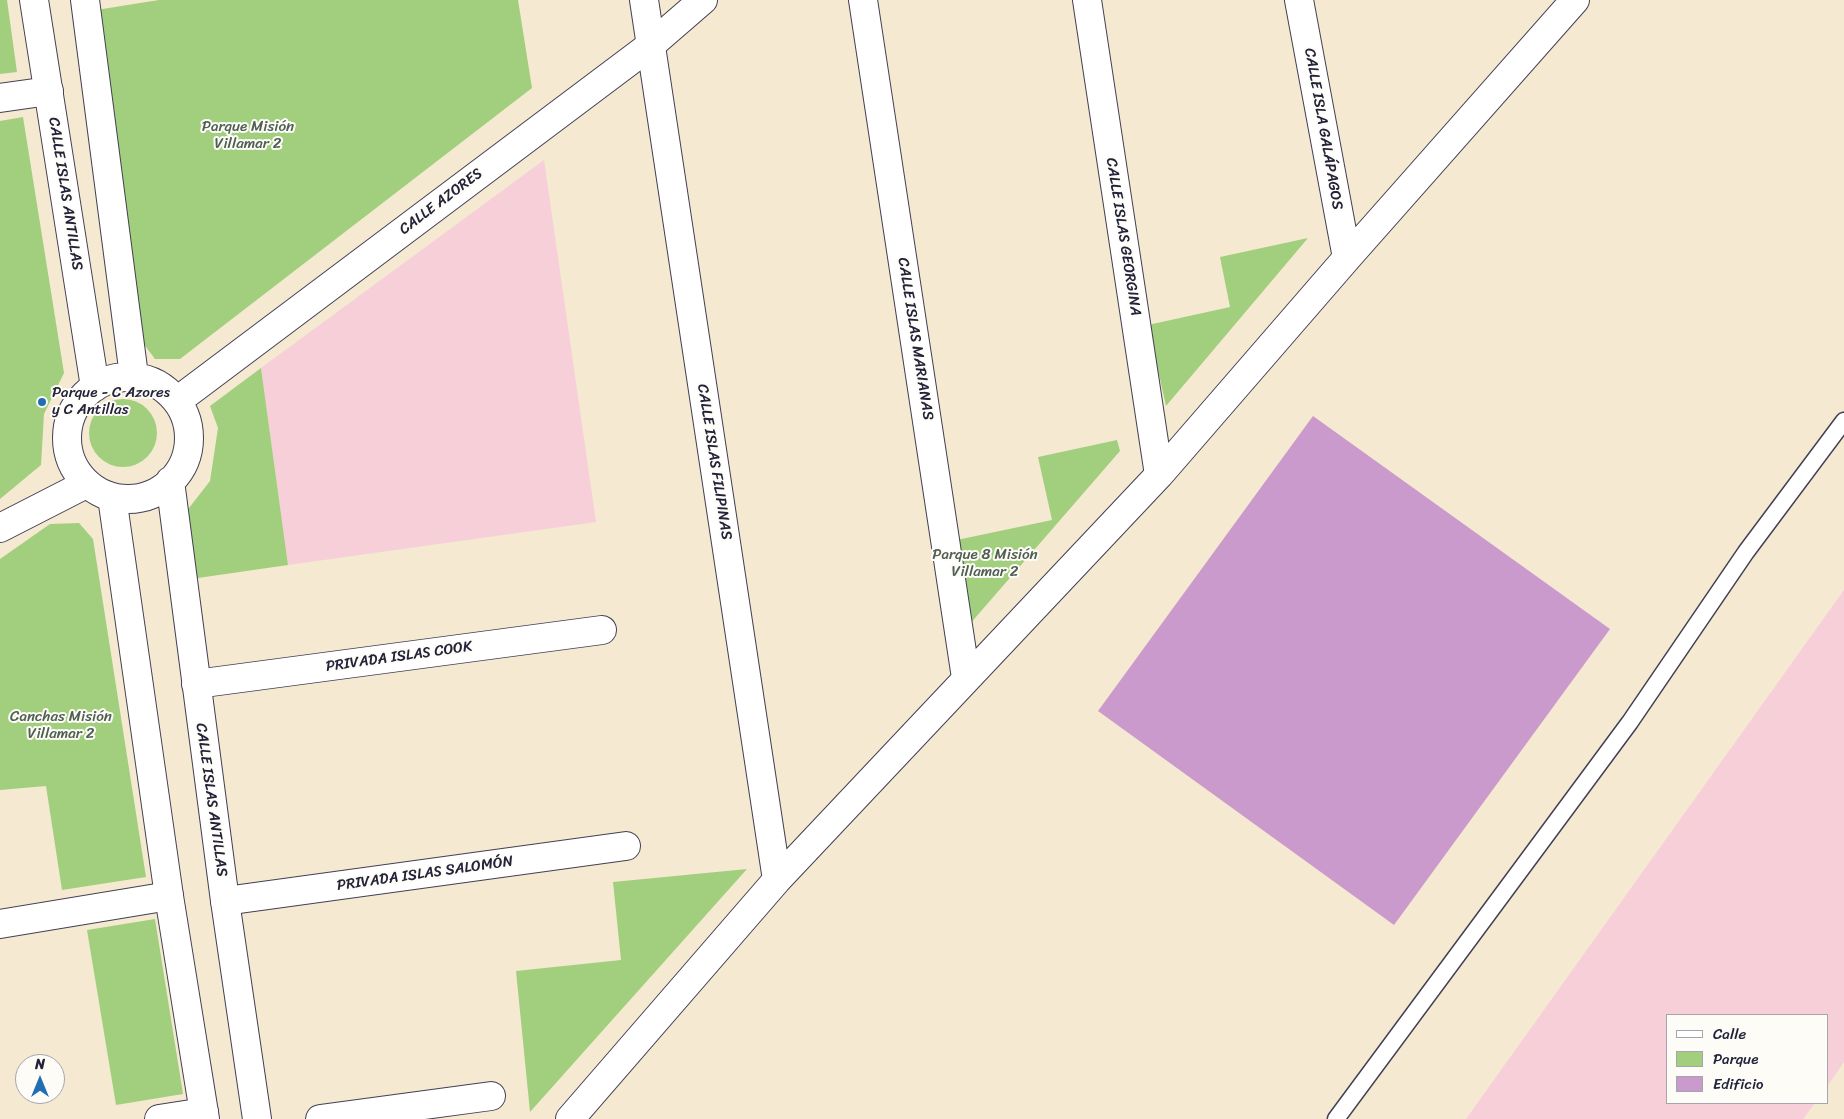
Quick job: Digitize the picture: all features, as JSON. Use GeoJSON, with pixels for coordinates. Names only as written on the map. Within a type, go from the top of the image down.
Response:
{"type":"FeatureCollection","features":[{"type":"Feature","properties":{"kind":"street","name":"CALLE ISLAS ANTILLAS"},"geometry":{"type":"LineString","coordinates":[[34,0],[95,387]]}},
{"type":"Feature","properties":{"kind":"street"},"geometry":{"type":"LineString","coordinates":[[85,0],[134,376]]}},
{"type":"Feature","properties":{"kind":"street","name":"CALLE ISLAS FILIPINAS"},"geometry":{"type":"LineString","coordinates":[[644,0],[777,880]]}},
{"type":"Feature","properties":{"kind":"street","name":"CALLE AZORES"},"geometry":{"type":"LineString","coordinates":[[177,401],[651,45],[703,0]]}},
{"type":"Feature","properties":{"kind":"street","name":"CALLE ISLAS MARIANAS"},"geometry":{"type":"LineString","coordinates":[[863,0],[966,678]]}},
{"type":"Feature","properties":{"kind":"street","name":"CALLE ISLAS GEORGINA"},"geometry":{"type":"LineString","coordinates":[[1087,0],[1159,475]]}},
{"type":"Feature","properties":{"kind":"street","name":"CALLE ISLA GALÁPAGOS"},"geometry":{"type":"LineString","coordinates":[[1299,0],[1346,258]]}},
{"type":"Feature","properties":{"kind":"street"},"geometry":{"type":"LineString","coordinates":[[570,1119],[777,880],[1159,475],[1346,258],[1575,0]]}},
{"type":"Feature","properties":{"kind":"street"},"geometry":{"type":"LineString","coordinates":[[0,98],[48,91]]}},
{"type":"Feature","properties":{"kind":"street"},"geometry":{"type":"LineString","coordinates":[[134,376],[159,384],[171,393],[186,415],[189,426],[190,448],[180,473],[158,492],[148,497],[126,500],[101,494],[86,484],[73,468],[66,441],[71,412],[87,391],[115,377],[134,376]]}},
{"type":"Feature","properties":{"kind":"street","name":"CALLE ISLAS ANTILLAS"},"geometry":{"type":"LineString","coordinates":[[170,481],[225,901],[257,1119]]}},
{"type":"Feature","properties":{"kind":"street"},"geometry":{"type":"LineString","coordinates":[[0,528],[86,484]]}},
{"type":"Feature","properties":{"kind":"street"},"geometry":{"type":"LineString","coordinates":[[112,497],[204,1116],[159,1119]]}},
{"type":"Feature","properties":{"kind":"street","name":"PRIVADA ISLAS COOK"},"geometry":{"type":"LineString","coordinates":[[196,684],[602,630]]}},
{"type":"Feature","properties":{"kind":"street","name":"PRIVADA ISLAS SALOMÓN"},"geometry":{"type":"LineString","coordinates":[[225,901],[626,846]]}},
{"type":"Feature","properties":{"kind":"street"},"geometry":{"type":"LineString","coordinates":[[0,924],[170,896]]}},
{"type":"Feature","properties":{"kind":"street"},"geometry":{"type":"LineString","coordinates":[[320,1119],[491,1096]]}},
{"type":"Feature","properties":{"kind":"lane"},"geometry":{"type":"LineString","coordinates":[[1336,1119],[1630,722],[1746,552],[1844,421]]}},
{"type":"Feature","properties":{"kind":"shaded area"},"geometry":{"type":"Polygon","coordinates":[[[544,160],[596,522],[288,565],[261,368],[544,160]]]}},
{"type":"Feature","properties":{"kind":"shaded area"},"geometry":{"type":"Polygon","coordinates":[[[1844,590],[1844,1062],[1829,1084],[1829,1014],[1666,1014],[1666,1104],[1814,1104],[1803,1119],[1466,1119],[1844,590]]]}},
{"type":"Feature","properties":{"kind":"green space"},"geometry":{"type":"Polygon","coordinates":[[[0,0],[7,0],[17,72],[0,74],[0,0]]]}},
{"type":"Feature","properties":{"kind":"green space","name":"Parque Misión Villamar 2"},"geometry":{"type":"Polygon","coordinates":[[[159,0],[518,0],[532,88],[180,359],[155,359],[143,343],[90,11],[159,0]]]}},
{"type":"Feature","properties":{"kind":"green space"},"geometry":{"type":"Polygon","coordinates":[[[23,117],[64,373],[44,414],[41,465],[0,499],[0,121],[23,117]]]}},
{"type":"Feature","properties":{"kind":"green space"},"geometry":{"type":"Polygon","coordinates":[[[1308,238],[1166,406],[1148,325],[1230,307],[1220,257],[1308,238]]]}},
{"type":"Feature","properties":{"kind":"green space"},"geometry":{"type":"Polygon","coordinates":[[[261,368],[288,565],[191,579],[182,517],[210,481],[218,428],[210,406],[261,368]]]}},
{"type":"Feature","properties":{"kind":"green space"},"geometry":{"type":"Polygon","coordinates":[[[116,399],[130,399],[142,404],[152,414],[157,426],[157,440],[152,452],[142,462],[130,467],[116,467],[104,462],[94,452],[89,440],[89,426],[94,414],[104,404],[116,399]]]}},
{"type":"Feature","properties":{"kind":"green space","name":"Parque 8 Misión Villamar 2"},"geometry":{"type":"Polygon","coordinates":[[[1117,440],[1120,451],[969,625],[952,541],[1052,520],[1038,457],[1117,440]]]}},
{"type":"Feature","properties":{"kind":"green space","name":"Canchas Misión Villamar 2"},"geometry":{"type":"Polygon","coordinates":[[[79,523],[93,539],[146,877],[62,890],[46,786],[0,790],[0,559],[50,524],[79,523]]]}},
{"type":"Feature","properties":{"kind":"green space"},"geometry":{"type":"Polygon","coordinates":[[[747,869],[530,1112],[516,971],[621,960],[613,882],[747,869]]]}},
{"type":"Feature","properties":{"kind":"green space"},"geometry":{"type":"Polygon","coordinates":[[[155,919],[183,1094],[116,1105],[87,930],[155,919]]]}},
{"type":"Feature","properties":{"kind":"building"},"geometry":{"type":"Polygon","coordinates":[[[1313,416],[1610,629],[1394,925],[1098,711],[1313,416]]]}},
{"type":"Feature","properties":{"kind":"place","name":"Parque - C Azores y C Antillas"},"geometry":{"type":"Point","coordinates":[42,402]}}]}
